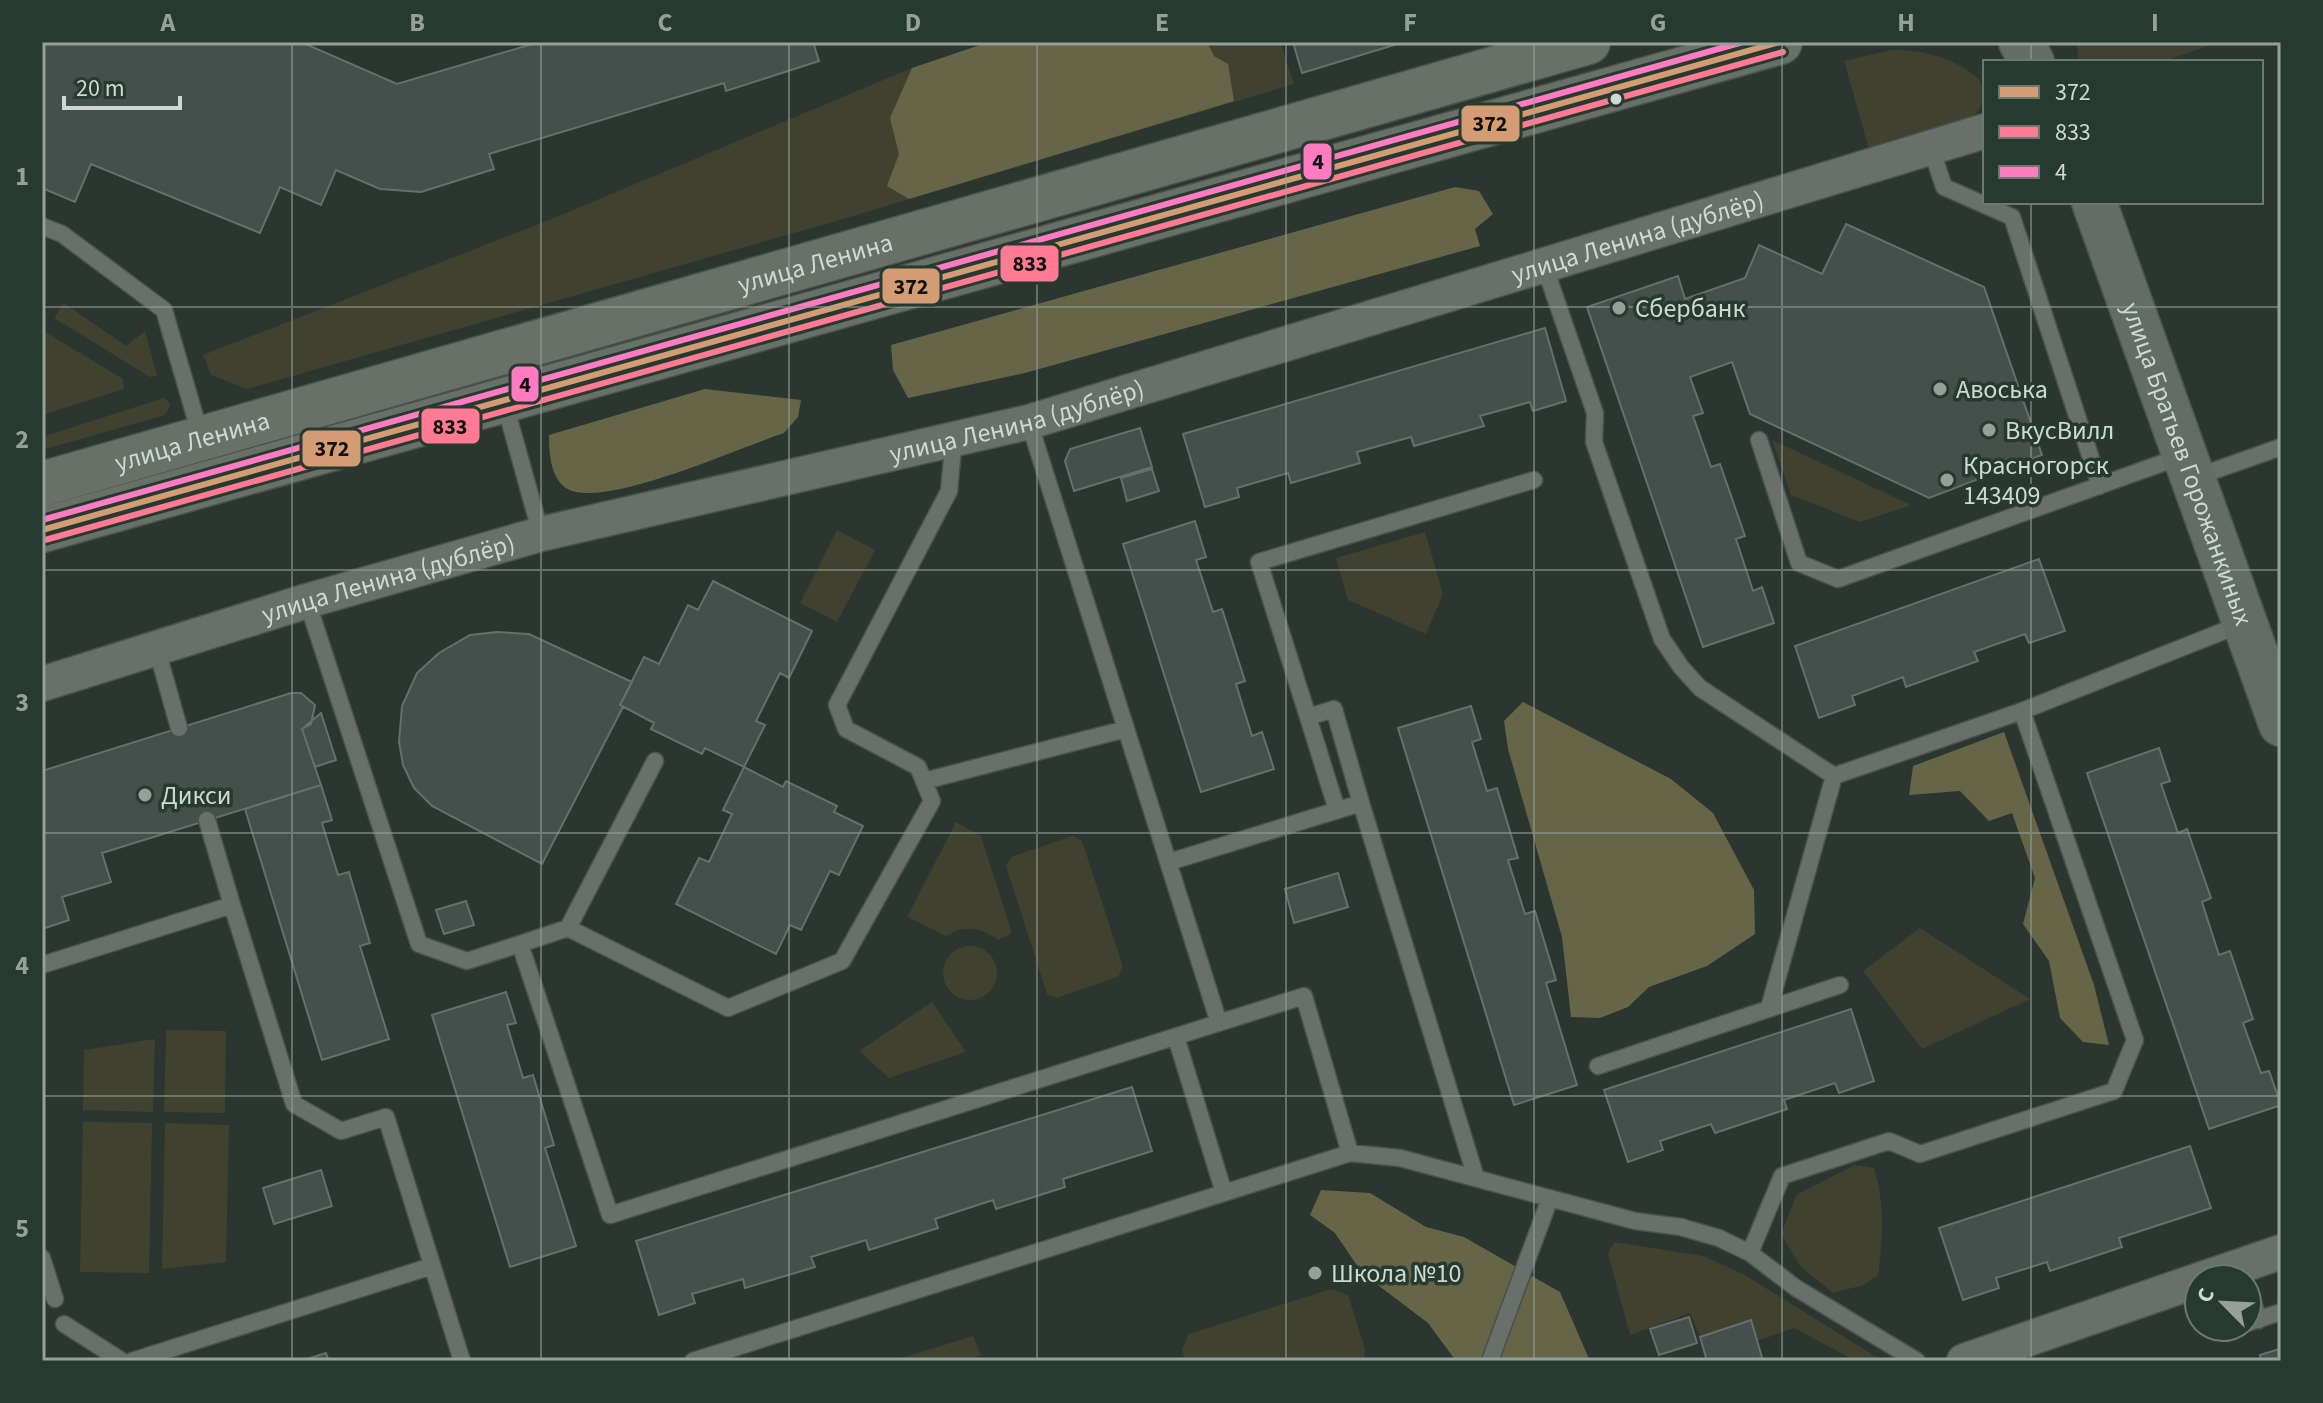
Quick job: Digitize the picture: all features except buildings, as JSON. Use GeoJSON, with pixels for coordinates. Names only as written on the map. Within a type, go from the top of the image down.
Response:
{"type":"FeatureCollection","features":[{"type":"Feature","properties":{"kind":"main road","name":"улица Ленина"},"geometry":{"type":"LineString","coordinates":[[42,484],[1588,42]]}},
{"type":"Feature","properties":{"kind":"main road","name":"улица Ленина"},"geometry":{"type":"LineString","coordinates":[[42,530],[1780,42]]}},
{"type":"Feature","properties":{"kind":"street"},"geometry":{"type":"LineString","coordinates":[[2021,42],[2031,60]]}},
{"type":"Feature","properties":{"kind":"street","name":"улица Ленина (дублёр)"},"geometry":{"type":"LineString","coordinates":[[42,684],[307,601],[541,534],[1029,422],[1983,132]]}},
{"type":"Feature","properties":{"kind":"street","name":"улица Братьев Горожанкиных"},"geometry":{"type":"LineString","coordinates":[[2095,204],[2281,724]]}},
{"type":"Feature","properties":{"kind":"street"},"geometry":{"type":"LineString","coordinates":[[2263,1264],[2281,1252]]}},
{"type":"Feature","properties":{"kind":"street"},"geometry":{"type":"LineString","coordinates":[[1964,1361],[2183,1286]]}},
{"type":"Feature","properties":{"kind":"lane"},"geometry":{"type":"LineString","coordinates":[[1931,148],[1944,187],[2012,217],[2100,486]]}},
{"type":"Feature","properties":{"kind":"lane"},"geometry":{"type":"LineString","coordinates":[[42,226],[62,234],[164,310],[201,439]]}},
{"type":"Feature","properties":{"kind":"lane"},"geometry":{"type":"LineString","coordinates":[[1544,265],[1595,413],[1594,442],[1662,639],[1700,688],[1834,776]]}},
{"type":"Feature","properties":{"kind":"lane"},"geometry":{"type":"LineString","coordinates":[[504,399],[541,534]]}},
{"type":"Feature","properties":{"kind":"lane"},"geometry":{"type":"LineString","coordinates":[[1029,422],[1219,1023]]}},
{"type":"Feature","properties":{"kind":"lane"},"geometry":{"type":"LineString","coordinates":[[568,928],[728,1008],[842,961],[932,801],[918,767],[846,729],[837,705],[949,491],[954,437]]}},
{"type":"Feature","properties":{"kind":"lane"},"geometry":{"type":"LineString","coordinates":[[1759,440],[1799,563],[1838,579],[2100,486],[2190,466],[2279,452]]}},
{"type":"Feature","properties":{"kind":"lane"},"geometry":{"type":"LineString","coordinates":[[1337,810],[1259,562],[1534,480]]}},
{"type":"Feature","properties":{"kind":"lane"},"geometry":{"type":"LineString","coordinates":[[307,601],[419,944],[467,961],[568,928],[655,761]]}},
{"type":"Feature","properties":{"kind":"lane"},"geometry":{"type":"LineString","coordinates":[[1834,776],[2022,711],[2245,623]]}},
{"type":"Feature","properties":{"kind":"lane"},"geometry":{"type":"LineString","coordinates":[[157,650],[179,728]]}},
{"type":"Feature","properties":{"kind":"lane"},"geometry":{"type":"LineString","coordinates":[[1308,717],[1334,709],[1476,1178]]}},
{"type":"Feature","properties":{"kind":"lane"},"geometry":{"type":"LineString","coordinates":[[1750,1253],[1782,1176],[1889,1141],[1920,1154],[2114,1091],[2135,1040],[2022,711]]}},
{"type":"Feature","properties":{"kind":"lane"},"geometry":{"type":"LineString","coordinates":[[924,781],[1126,729]]}},
{"type":"Feature","properties":{"kind":"lane"},"geometry":{"type":"LineString","coordinates":[[1769,1008],[1834,776]]}},
{"type":"Feature","properties":{"kind":"lane"},"geometry":{"type":"LineString","coordinates":[[1169,862],[1361,803]]}},
{"type":"Feature","properties":{"kind":"lane"},"geometry":{"type":"LineString","coordinates":[[207,820],[294,1104],[341,1131],[386,1117],[462,1361]]}},
{"type":"Feature","properties":{"kind":"lane"},"geometry":{"type":"LineString","coordinates":[[42,965],[232,905]]}},
{"type":"Feature","properties":{"kind":"lane"},"geometry":{"type":"LineString","coordinates":[[520,944],[610,1215],[1304,996],[1350,1153]]}},
{"type":"Feature","properties":{"kind":"lane"},"geometry":{"type":"LineString","coordinates":[[1598,1066],[1840,985]]}},
{"type":"Feature","properties":{"kind":"lane"},"geometry":{"type":"LineString","coordinates":[[1176,1037],[1224,1193]]}},
{"type":"Feature","properties":{"kind":"lane"},"geometry":{"type":"LineString","coordinates":[[693,1361],[1350,1153],[1400,1158],[1635,1221],[1681,1227],[1719,1238],[1750,1253],[1796,1288],[1917,1361]]}},
{"type":"Feature","properties":{"kind":"lane"},"geometry":{"type":"LineString","coordinates":[[1490,1361],[1550,1198]]}},
{"type":"Feature","properties":{"kind":"lane"},"geometry":{"type":"LineString","coordinates":[[42,1258],[55,1299]]}},
{"type":"Feature","properties":{"kind":"lane"},"geometry":{"type":"LineString","coordinates":[[132,1361],[432,1266]]}},
{"type":"Feature","properties":{"kind":"lane"},"geometry":{"type":"LineString","coordinates":[[64,1324],[122,1361]]}},
{"type":"Feature","properties":{"kind":"green space"},"geometry":{"type":"Polygon","coordinates":[[[989,42],[1280,42],[1294,84],[843,219],[247,389],[211,375],[203,355],[549,220],[912,68],[989,42]]]}},
{"type":"Feature","properties":{"kind":"green space"},"geometry":{"type":"Polygon","coordinates":[[[2076,42],[2219,42],[2168,60],[2079,60],[2076,42]]]}},
{"type":"Feature","properties":{"kind":"green space"},"geometry":{"type":"Polygon","coordinates":[[[1892,50],[1940,57],[1961,66],[1981,81],[1980,108],[1973,116],[1952,126],[1869,149],[1844,61],[1892,50]]]}},
{"type":"Feature","properties":{"kind":"green space"},"geometry":{"type":"Polygon","coordinates":[[[64,303],[126,346],[145,331],[157,376],[150,377],[54,318],[64,303]]]}},
{"type":"Feature","properties":{"kind":"green space"},"geometry":{"type":"Polygon","coordinates":[[[42,330],[123,379],[124,389],[42,415],[42,330]]]}},
{"type":"Feature","properties":{"kind":"green space"},"geometry":{"type":"Polygon","coordinates":[[[164,398],[171,404],[165,415],[42,450],[42,437],[164,398]]]}},
{"type":"Feature","properties":{"kind":"green space"},"geometry":{"type":"Polygon","coordinates":[[[1772,440],[1911,505],[1860,522],[1791,495],[1772,440]]]}},
{"type":"Feature","properties":{"kind":"green space"},"geometry":{"type":"Polygon","coordinates":[[[837,530],[875,550],[837,622],[800,603],[837,530]]]}},
{"type":"Feature","properties":{"kind":"green space"},"geometry":{"type":"Polygon","coordinates":[[[1425,532],[1443,594],[1426,634],[1348,600],[1336,558],[1425,532]]]}},
{"type":"Feature","properties":{"kind":"green space"},"geometry":{"type":"Polygon","coordinates":[[[956,822],[981,836],[1012,933],[998,940],[972,929],[959,930],[946,936],[907,917],[956,822]]]}},
{"type":"Feature","properties":{"kind":"green space"},"geometry":{"type":"Polygon","coordinates":[[[1072,836],[1082,841],[1123,967],[1118,977],[1056,998],[1047,994],[1006,866],[1011,857],[1072,836]]]}},
{"type":"Feature","properties":{"kind":"green space"},"geometry":{"type":"Polygon","coordinates":[[[1920,928],[2030,999],[1922,1049],[1863,971],[1920,928]]]}},
{"type":"Feature","properties":{"kind":"green space"},"geometry":{"type":"Polygon","coordinates":[[[970,946],[981,948],[989,954],[995,962],[995,984],[989,992],[981,998],[970,1000],[959,998],[951,992],[945,984],[943,973],[945,962],[951,954],[959,948],[970,946]]]}},
{"type":"Feature","properties":{"kind":"green space"},"geometry":{"type":"Polygon","coordinates":[[[932,1002],[966,1052],[889,1078],[859,1051],[932,1002]]]}},
{"type":"Feature","properties":{"kind":"green space"},"geometry":{"type":"Polygon","coordinates":[[[166,1030],[226,1031],[225,1113],[164,1112],[166,1030]]]}},
{"type":"Feature","properties":{"kind":"green space"},"geometry":{"type":"Polygon","coordinates":[[[155,1039],[153,1112],[83,1110],[84,1050],[155,1039]]]}},
{"type":"Feature","properties":{"kind":"green space"},"geometry":{"type":"Polygon","coordinates":[[[83,1122],[152,1123],[149,1273],[80,1272],[83,1122]]]}},
{"type":"Feature","properties":{"kind":"green space"},"geometry":{"type":"Polygon","coordinates":[[[165,1123],[229,1125],[226,1262],[162,1269],[165,1123]]]}},
{"type":"Feature","properties":{"kind":"green space"},"geometry":{"type":"Polygon","coordinates":[[[1855,1165],[1874,1168],[1878,1181],[1882,1221],[1878,1275],[1864,1285],[1833,1293],[1800,1266],[1781,1234],[1797,1194],[1855,1165]]]}},
{"type":"Feature","properties":{"kind":"green space"},"geometry":{"type":"Polygon","coordinates":[[[1614,1242],[1703,1256],[1745,1275],[1883,1361],[1856,1361],[1794,1328],[1757,1341],[1750,1321],[1700,1337],[1690,1313],[1630,1335],[1608,1254],[1614,1242]]]}},
{"type":"Feature","properties":{"kind":"green space"},"geometry":{"type":"Polygon","coordinates":[[[1331,1289],[1348,1295],[1365,1349],[1364,1361],[1185,1361],[1182,1349],[1189,1334],[1331,1289]]]}},
{"type":"Feature","properties":{"kind":"green space"},"geometry":{"type":"Polygon","coordinates":[[[973,1336],[981,1355],[964,1361],[892,1361],[973,1336]]]}},
{"type":"Feature","properties":{"kind":"shaded area"},"geometry":{"type":"Polygon","coordinates":[[[989,42],[1207,42],[1214,56],[1228,64],[1234,101],[909,199],[887,186],[899,154],[890,118],[912,68],[989,42]]]}},
{"type":"Feature","properties":{"kind":"shaded area"},"geometry":{"type":"Polygon","coordinates":[[[1455,187],[1479,191],[1493,214],[1475,229],[1480,246],[1025,373],[908,398],[893,370],[891,345],[1455,187]]]}},
{"type":"Feature","properties":{"kind":"shaded area"},"geometry":{"type":"Polygon","coordinates":[[[705,389],[801,400],[798,417],[784,433],[679,472],[621,489],[576,492],[561,484],[556,477],[549,435],[705,389]]]}},
{"type":"Feature","properties":{"kind":"shaded area"},"geometry":{"type":"Polygon","coordinates":[[[1523,702],[1671,779],[1713,813],[1754,890],[1755,934],[1707,966],[1649,987],[1628,1007],[1600,1018],[1571,1017],[1562,937],[1508,749],[1504,721],[1523,702]]]}},
{"type":"Feature","properties":{"kind":"shaded area"},"geometry":{"type":"Polygon","coordinates":[[[2004,732],[2094,985],[2109,1045],[2083,1042],[2060,1018],[2049,961],[2023,924],[2035,878],[2012,813],[1989,821],[1960,791],[1909,795],[1913,766],[2004,732]]]}},
{"type":"Feature","properties":{"kind":"shaded area"},"geometry":{"type":"Polygon","coordinates":[[[1321,1190],[1370,1193],[1426,1227],[1464,1237],[1560,1292],[1590,1361],[1456,1361],[1428,1323],[1362,1273],[1335,1233],[1310,1215],[1321,1190]]]}},
{"type":"Feature","properties":{"kind":"transit line","name":"4"},"geometry":{"type":"LineString","coordinates":[[42,520],[1743,42]]}},
{"type":"Feature","properties":{"kind":"transit line","name":"372"},"geometry":{"type":"LineString","coordinates":[[42,530],[1780,42]]}},
{"type":"Feature","properties":{"kind":"transit line","name":"833"},"geometry":{"type":"LineString","coordinates":[[45,540],[1783,52]]}},
{"type":"Feature","properties":{"kind":"place","name":"Сбербанк"},"geometry":{"type":"Point","coordinates":[1619,308]}},
{"type":"Feature","properties":{"kind":"place","name":"Авоська"},"geometry":{"type":"Point","coordinates":[1940,389]}},
{"type":"Feature","properties":{"kind":"place","name":"ВкусВилл"},"geometry":{"type":"Point","coordinates":[1989,430]}},
{"type":"Feature","properties":{"kind":"place","name":"Красногорск 143409"},"geometry":{"type":"Point","coordinates":[1947,480]}},
{"type":"Feature","properties":{"kind":"place","name":"Дикси"},"geometry":{"type":"Point","coordinates":[145,795]}},
{"type":"Feature","properties":{"kind":"place","name":"Школа №10"},"geometry":{"type":"Point","coordinates":[1315,1273]}}]}
